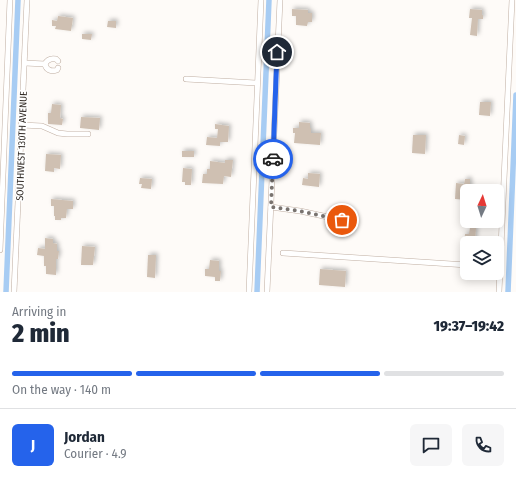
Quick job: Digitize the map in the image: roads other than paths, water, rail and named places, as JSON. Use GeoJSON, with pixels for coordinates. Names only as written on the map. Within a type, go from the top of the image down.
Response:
{"type":"FeatureCollection","features":[{"type":"Feature","properties":{"kind":"street","name":"SOUTHWEST 130TH AVENUE"},"geometry":{"type":"LineString","coordinates":[[0,250],[10,0]]}},
{"type":"Feature","properties":{"kind":"street","name":"SOUTHWEST 130TH AVENUE"},"geometry":{"type":"LineString","coordinates":[[14,292],[27,0]]}},
{"type":"Feature","properties":{"kind":"street"},"geometry":{"type":"LineString","coordinates":[[249,292],[261,0]]}},
{"type":"Feature","properties":{"kind":"street"},"geometry":{"type":"LineString","coordinates":[[267,292],[280,0]]}},
{"type":"Feature","properties":{"kind":"street"},"geometry":{"type":"LineString","coordinates":[[501,236],[512,0]]}},
{"type":"Feature","properties":{"kind":"street"},"geometry":{"type":"LineString","coordinates":[[25,63],[45,64],[51,59],[56,59],[58,61]]}},
{"type":"Feature","properties":{"kind":"street"},"geometry":{"type":"LineString","coordinates":[[45,64],[49,70],[55,71],[58,68]]}},
{"type":"Feature","properties":{"kind":"street"},"geometry":{"type":"LineString","coordinates":[[186,79],[257,84]]}},
{"type":"Feature","properties":{"kind":"street"},"geometry":{"type":"LineString","coordinates":[[22,124],[42,126],[58,133],[88,134]]}},
{"type":"Feature","properties":{"kind":"street"},"geometry":{"type":"LineString","coordinates":[[271,207],[300,211],[342,220]]}},
{"type":"Feature","properties":{"kind":"street"},"geometry":{"type":"LineString","coordinates":[[283,254],[460,265]]}},
{"type":"Feature","properties":{"kind":"street"},"geometry":{"type":"LineString","coordinates":[[499,280],[499,292]]}},
{"type":"Feature","properties":{"kind":"waterway"},"geometry":{"type":"LineString","coordinates":[[6,292],[18,0]]}},
{"type":"Feature","properties":{"kind":"waterway"},"geometry":{"type":"LineString","coordinates":[[257,292],[269,0]]}},
{"type":"Feature","properties":{"kind":"waterway"},"geometry":{"type":"LineString","coordinates":[[508,292],[516,95]]}}]}
